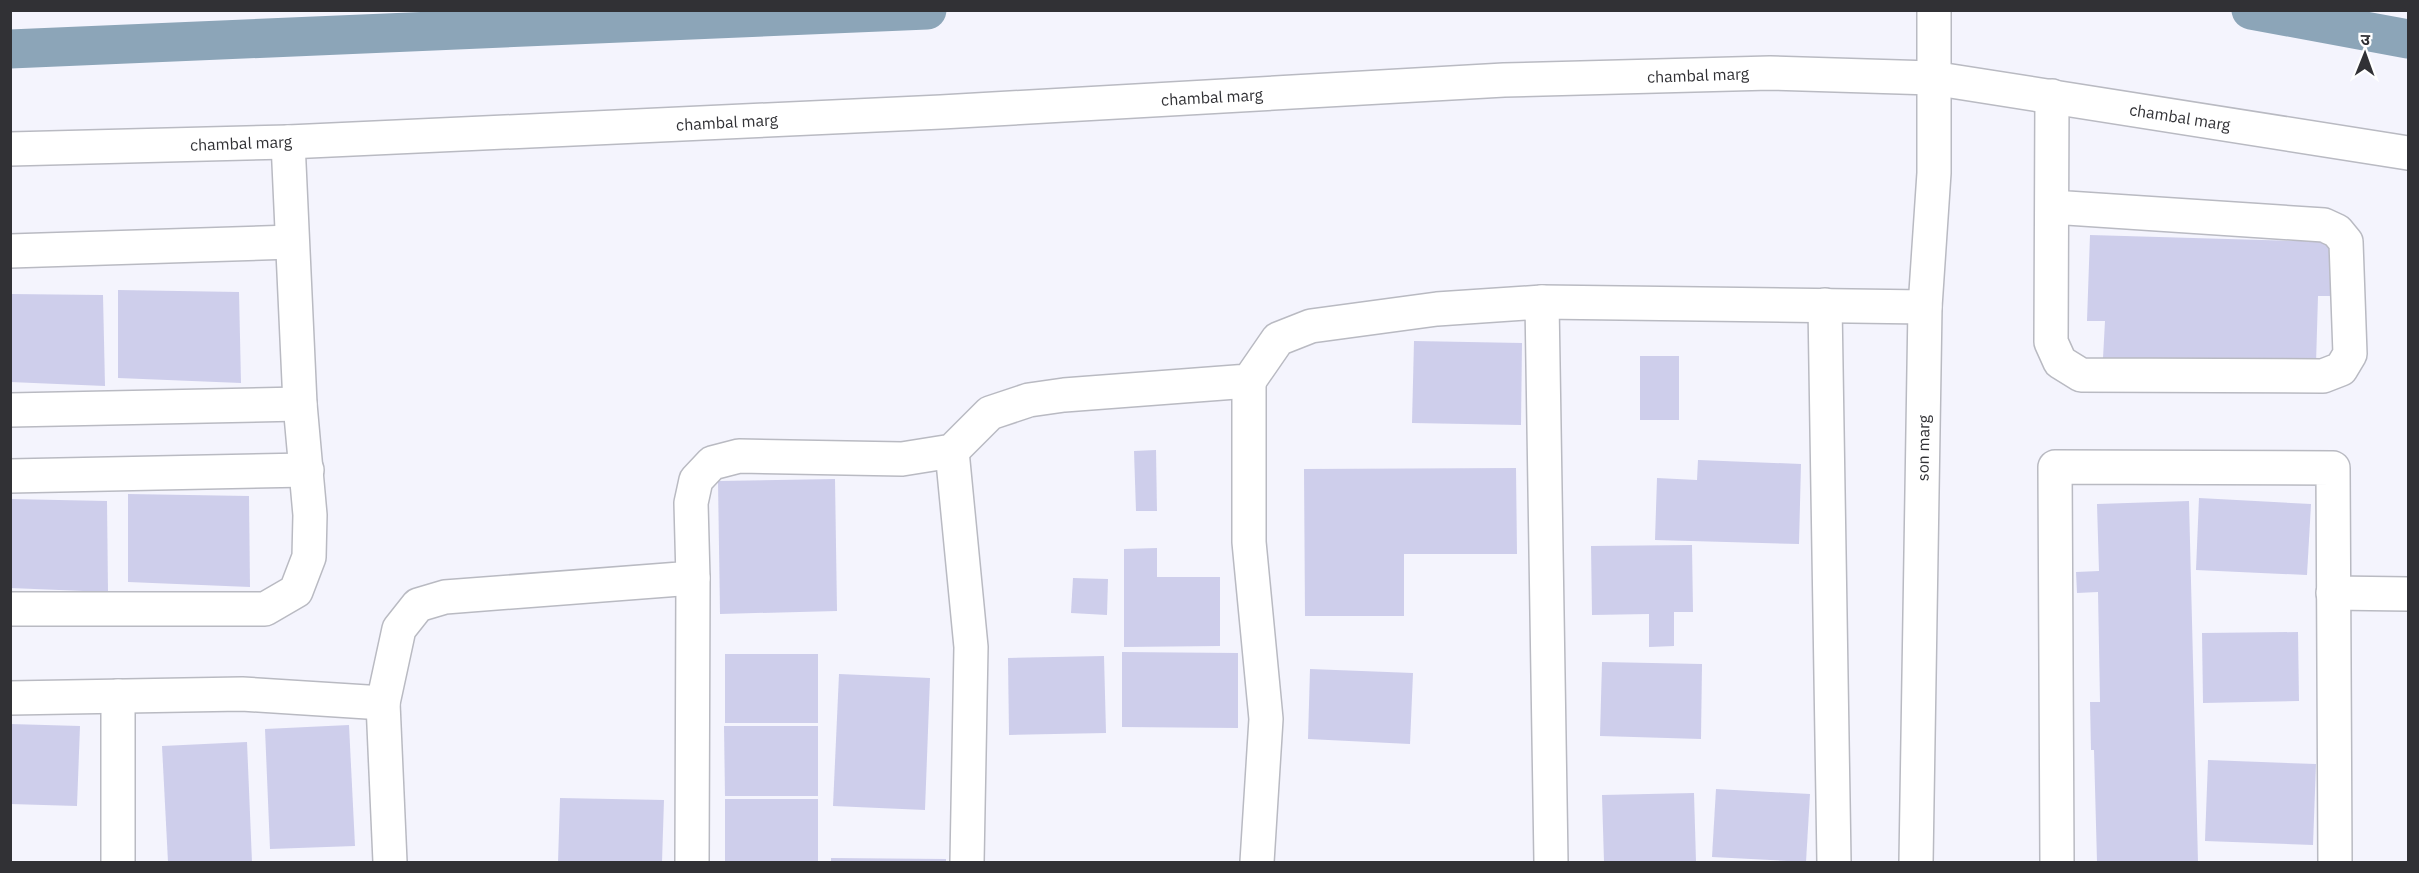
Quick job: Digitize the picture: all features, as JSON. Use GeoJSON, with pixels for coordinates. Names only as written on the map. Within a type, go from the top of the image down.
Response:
{"type":"FeatureCollection","features":[{"type":"Feature","properties":{"kind":"street","name":"son marg"},"geometry":{"type":"LineString","coordinates":[[1916,862],[1925,307],[1934,173],[1932,78],[1934,22]]}},
{"type":"Feature","properties":{"kind":"street","name":"chambal marg"},"geometry":{"type":"LineString","coordinates":[[10,149],[288,142],[941,112],[1504,80],[1770,73],[1932,78],[2409,153]]}},
{"type":"Feature","properties":{"kind":"street"},"geometry":{"type":"LineString","coordinates":[[2052,96],[2051,342],[2061,362],[2081,375],[2323,376],[2341,369],[2350,354],[2346,242],[2337,231],[2324,225],[2052,207]]}},
{"type":"Feature","properties":{"kind":"street"},"geometry":{"type":"LineString","coordinates":[[10,609],[265,609],[296,591],[309,557],[310,514],[300,404],[288,142]]}},
{"type":"Feature","properties":{"kind":"street"},"geometry":{"type":"LineString","coordinates":[[10,251],[292,242]]}},
{"type":"Feature","properties":{"kind":"street"},"geometry":{"type":"LineString","coordinates":[[1257,862],[1266,719],[1249,542],[1249,381],[1278,339],[1311,326],[1437,309],[1542,302],[1925,307]]}},
{"type":"Feature","properties":{"kind":"street"},"geometry":{"type":"LineString","coordinates":[[1542,302],[1551,862]]}},
{"type":"Feature","properties":{"kind":"street"},"geometry":{"type":"LineString","coordinates":[[1825,305],[1834,862]]}},
{"type":"Feature","properties":{"kind":"street"},"geometry":{"type":"LineString","coordinates":[[692,862],[693,578],[690,502],[696,480],[712,463],[739,456],[902,459],[952,451],[990,413],[1029,400],[1064,395],[1249,381]]}},
{"type":"Feature","properties":{"kind":"street"},"geometry":{"type":"LineString","coordinates":[[10,410],[300,404]]}},
{"type":"Feature","properties":{"kind":"street"},"geometry":{"type":"LineString","coordinates":[[952,451],[971,647],[967,862]]}},
{"type":"Feature","properties":{"kind":"street"},"geometry":{"type":"LineString","coordinates":[[2057,862],[2055,467],[2333,468],[2335,862]]}},
{"type":"Feature","properties":{"kind":"street"},"geometry":{"type":"LineString","coordinates":[[10,476],[307,470]]}},
{"type":"Feature","properties":{"kind":"street"},"geometry":{"type":"LineString","coordinates":[[390,862],[383,704],[399,629],[418,605],[445,597],[693,578]]}},
{"type":"Feature","properties":{"kind":"street"},"geometry":{"type":"LineString","coordinates":[[2333,593],[2409,594]]}},
{"type":"Feature","properties":{"kind":"street"},"geometry":{"type":"LineString","coordinates":[[10,698],[242,693],[383,704]]}},
{"type":"Feature","properties":{"kind":"street"},"geometry":{"type":"LineString","coordinates":[[118,696],[118,862]]}},
{"type":"Feature","properties":{"kind":"building"},"geometry":{"type":"Polygon","coordinates":[[[2090,235],[2336,242],[2335,296],[2318,296],[2316,364],[2103,358],[2105,321],[2087,321],[2090,235]]]}},
{"type":"Feature","properties":{"kind":"building"},"geometry":{"type":"Polygon","coordinates":[[[118,290],[239,292],[241,383],[118,378],[118,290]]]}},
{"type":"Feature","properties":{"kind":"building"},"geometry":{"type":"Polygon","coordinates":[[[10,294],[103,295],[105,386],[10,382],[10,294]]]}},
{"type":"Feature","properties":{"kind":"building"},"geometry":{"type":"Polygon","coordinates":[[[1414,341],[1522,343],[1521,425],[1412,423],[1414,341]]]}},
{"type":"Feature","properties":{"kind":"building"},"geometry":{"type":"Polygon","coordinates":[[[1640,356],[1679,356],[1679,420],[1640,420],[1640,356]]]}},
{"type":"Feature","properties":{"kind":"building"},"geometry":{"type":"Polygon","coordinates":[[[1156,450],[1157,511],[1136,511],[1134,451],[1156,450]]]}},
{"type":"Feature","properties":{"kind":"building"},"geometry":{"type":"Polygon","coordinates":[[[1698,460],[1801,464],[1799,544],[1655,540],[1657,478],[1697,480],[1698,460]]]}},
{"type":"Feature","properties":{"kind":"building"},"geometry":{"type":"Polygon","coordinates":[[[1516,468],[1517,554],[1404,554],[1404,616],[1305,616],[1304,469],[1516,468]]]}},
{"type":"Feature","properties":{"kind":"building"},"geometry":{"type":"Polygon","coordinates":[[[835,479],[837,611],[720,614],[718,481],[835,479]]]}},
{"type":"Feature","properties":{"kind":"building"},"geometry":{"type":"Polygon","coordinates":[[[128,494],[249,496],[250,587],[128,582],[128,494]]]}},
{"type":"Feature","properties":{"kind":"building"},"geometry":{"type":"Polygon","coordinates":[[[2199,498],[2311,504],[2307,575],[2196,570],[2199,498]]]}},
{"type":"Feature","properties":{"kind":"building"},"geometry":{"type":"Polygon","coordinates":[[[10,499],[107,501],[108,592],[10,588],[10,499]]]}},
{"type":"Feature","properties":{"kind":"building"},"geometry":{"type":"Polygon","coordinates":[[[2189,501],[2198,862],[2097,862],[2094,750],[2091,750],[2090,702],[2100,702],[2098,592],[2077,593],[2076,572],[2099,571],[2097,504],[2189,501]]]}},
{"type":"Feature","properties":{"kind":"building"},"geometry":{"type":"Polygon","coordinates":[[[1692,545],[1693,612],[1674,612],[1674,646],[1649,647],[1649,614],[1592,615],[1591,546],[1692,545]]]}},
{"type":"Feature","properties":{"kind":"building"},"geometry":{"type":"Polygon","coordinates":[[[1157,548],[1157,577],[1220,577],[1220,646],[1124,647],[1124,549],[1157,548]]]}},
{"type":"Feature","properties":{"kind":"building"},"geometry":{"type":"Polygon","coordinates":[[[1073,578],[1108,579],[1107,615],[1071,613],[1073,578]]]}},
{"type":"Feature","properties":{"kind":"building"},"geometry":{"type":"Polygon","coordinates":[[[2298,632],[2299,701],[2203,703],[2202,633],[2298,632]]]}},
{"type":"Feature","properties":{"kind":"building"},"geometry":{"type":"Polygon","coordinates":[[[1122,652],[1238,653],[1238,728],[1122,727],[1122,652]]]}},
{"type":"Feature","properties":{"kind":"building"},"geometry":{"type":"Polygon","coordinates":[[[725,654],[818,654],[818,723],[725,723],[725,654]]]}},
{"type":"Feature","properties":{"kind":"building"},"geometry":{"type":"Polygon","coordinates":[[[1104,656],[1106,733],[1009,735],[1008,658],[1104,656]]]}},
{"type":"Feature","properties":{"kind":"building"},"geometry":{"type":"Polygon","coordinates":[[[1602,662],[1702,664],[1701,739],[1600,736],[1602,662]]]}},
{"type":"Feature","properties":{"kind":"building"},"geometry":{"type":"Polygon","coordinates":[[[1310,669],[1413,673],[1410,744],[1308,739],[1310,669]]]}},
{"type":"Feature","properties":{"kind":"building"},"geometry":{"type":"Polygon","coordinates":[[[839,674],[930,678],[925,810],[833,806],[839,674]]]}},
{"type":"Feature","properties":{"kind":"building"},"geometry":{"type":"Polygon","coordinates":[[[10,724],[80,726],[77,806],[10,804],[10,724]]]}},
{"type":"Feature","properties":{"kind":"building"},"geometry":{"type":"Polygon","coordinates":[[[349,725],[355,846],[270,849],[265,729],[349,725]]]}},
{"type":"Feature","properties":{"kind":"building"},"geometry":{"type":"Polygon","coordinates":[[[724,726],[818,726],[818,796],[725,796],[724,726]]]}},
{"type":"Feature","properties":{"kind":"building"},"geometry":{"type":"Polygon","coordinates":[[[247,742],[252,862],[168,862],[162,746],[247,742]]]}},
{"type":"Feature","properties":{"kind":"building"},"geometry":{"type":"Polygon","coordinates":[[[2208,760],[2316,764],[2313,845],[2205,841],[2208,760]]]}},
{"type":"Feature","properties":{"kind":"building"},"geometry":{"type":"Polygon","coordinates":[[[1716,789],[1810,794],[1806,862],[1712,857],[1716,789]]]}},
{"type":"Feature","properties":{"kind":"building"},"geometry":{"type":"Polygon","coordinates":[[[1694,793],[1696,862],[1604,862],[1602,795],[1694,793]]]}},
{"type":"Feature","properties":{"kind":"building"},"geometry":{"type":"Polygon","coordinates":[[[560,798],[664,800],[662,862],[558,862],[560,798]]]}},
{"type":"Feature","properties":{"kind":"building"},"geometry":{"type":"Polygon","coordinates":[[[725,799],[818,799],[818,862],[725,862],[725,799]]]}},
{"type":"Feature","properties":{"kind":"building"},"geometry":{"type":"Polygon","coordinates":[[[831,858],[946,859],[946,862],[831,862],[831,858]]]}},
{"type":"Feature","properties":{"kind":"waterway"},"geometry":{"type":"LineString","coordinates":[[10,49],[927,10]]}},
{"type":"Feature","properties":{"kind":"waterway"},"geometry":{"type":"LineString","coordinates":[[2251,10],[2408,39]]}}]}
